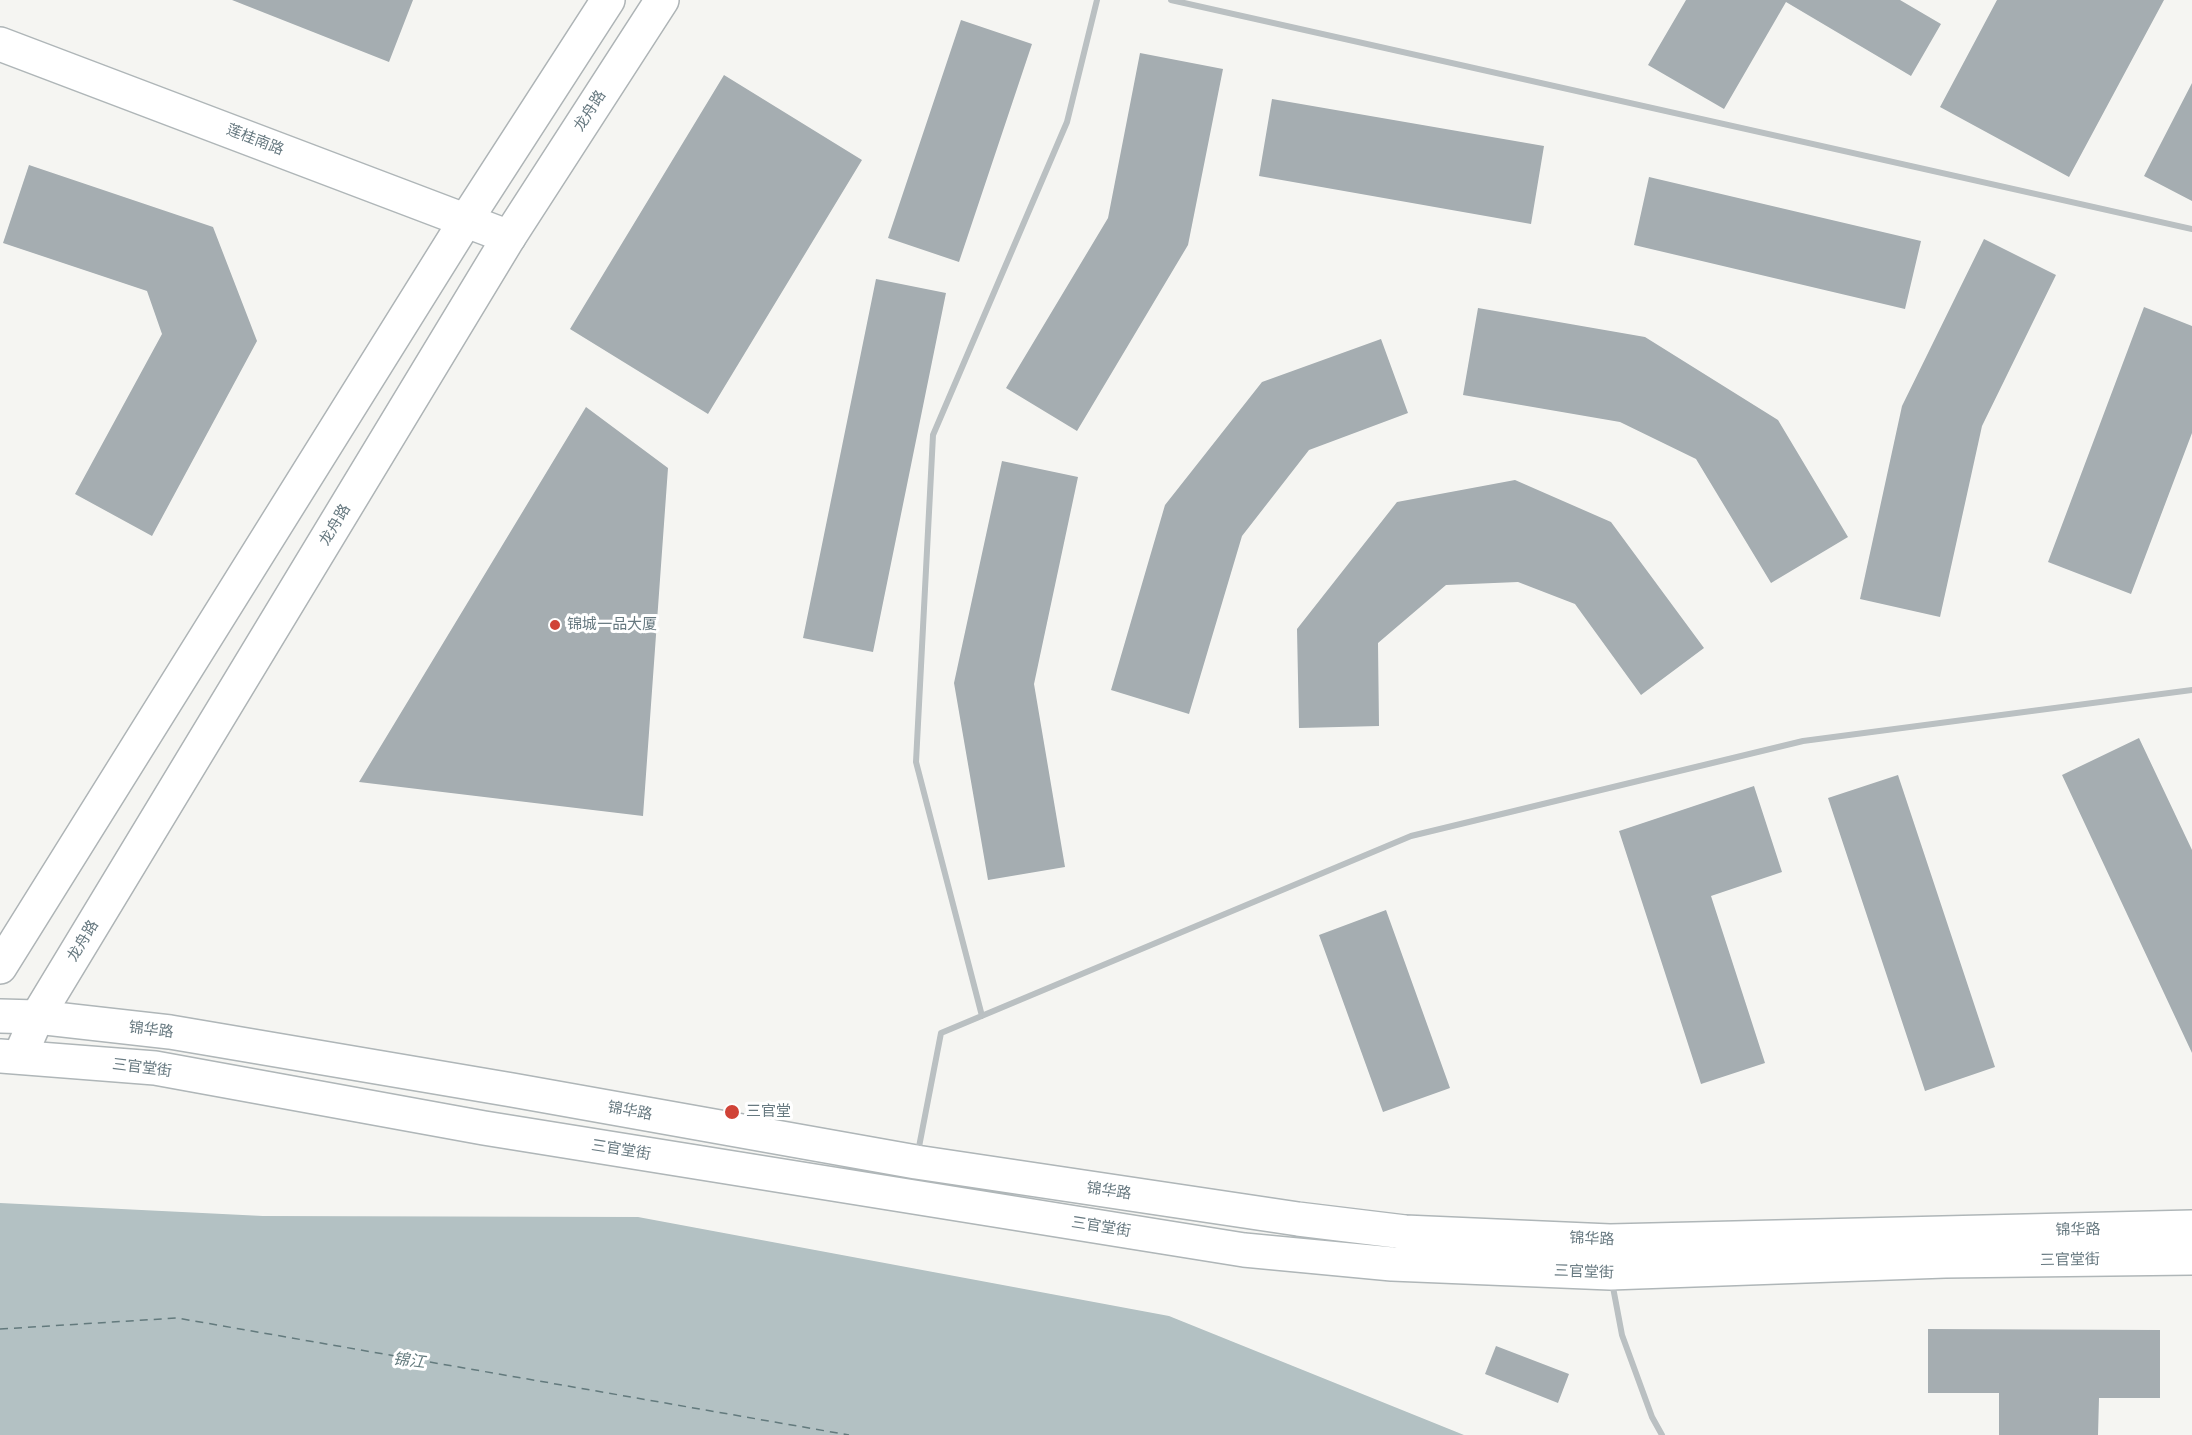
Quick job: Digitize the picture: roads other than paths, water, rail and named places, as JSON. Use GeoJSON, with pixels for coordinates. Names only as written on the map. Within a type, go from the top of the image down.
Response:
{"type":"FeatureCollection","features":[{"type":"Feature","properties":{"kind":"main road"},"geometry":{"type":"LineString","coordinates":[[0,967],[466,220],[608,0]]}},
{"type":"Feature","properties":{"kind":"main road","name":"龙舟路"},"geometry":{"type":"LineString","coordinates":[[10,1056],[37,1017],[509,237],[662,0]]}},
{"type":"Feature","properties":{"kind":"main road","name":"莲桂南路"},"geometry":{"type":"LineString","coordinates":[[0,44],[509,237]]}},
{"type":"Feature","properties":{"kind":"main road","name":"锦华路"},"geometry":{"type":"LineString","coordinates":[[0,1016],[37,1017],[170,1032],[916,1162],[1298,1219],[1610,1257],[2192,1227]]}},
{"type":"Feature","properties":{"kind":"main road","name":"三官堂街"},"geometry":{"type":"LineString","coordinates":[[10,1056],[155,1068],[484,1128],[1244,1250],[1392,1264],[1610,1257],[1946,1261],[2192,1258]]}},
{"type":"Feature","properties":{"kind":"street"},"geometry":{"type":"LineString","coordinates":[[982,1016],[916,762],[933,435],[1067,122],[1097,0]]}},
{"type":"Feature","properties":{"kind":"street"},"geometry":{"type":"LineString","coordinates":[[1171,0],[2192,228]]}},
{"type":"Feature","properties":{"kind":"street"},"geometry":{"type":"LineString","coordinates":[[916,1162],[941,1033],[1411,836],[1803,741],[2192,690]]}},
{"type":"Feature","properties":{"kind":"street"},"geometry":{"type":"LineString","coordinates":[[1610,1257],[1622,1335],[1652,1417],[1662,1435]]}},
{"type":"Feature","properties":{"kind":"water","name":"锦江"},"geometry":{"type":"Polygon","coordinates":[[[0,1203],[263,1216],[638,1217],[1169,1316],[1464,1435],[0,1435],[0,1203]]]}},
{"type":"Feature","properties":{"kind":"place","name":"锦城一品大厦"},"geometry":{"type":"Point","coordinates":[555,625]}},
{"type":"Feature","properties":{"kind":"place","name":"三官堂"},"geometry":{"type":"Point","coordinates":[732,1112]}}]}
